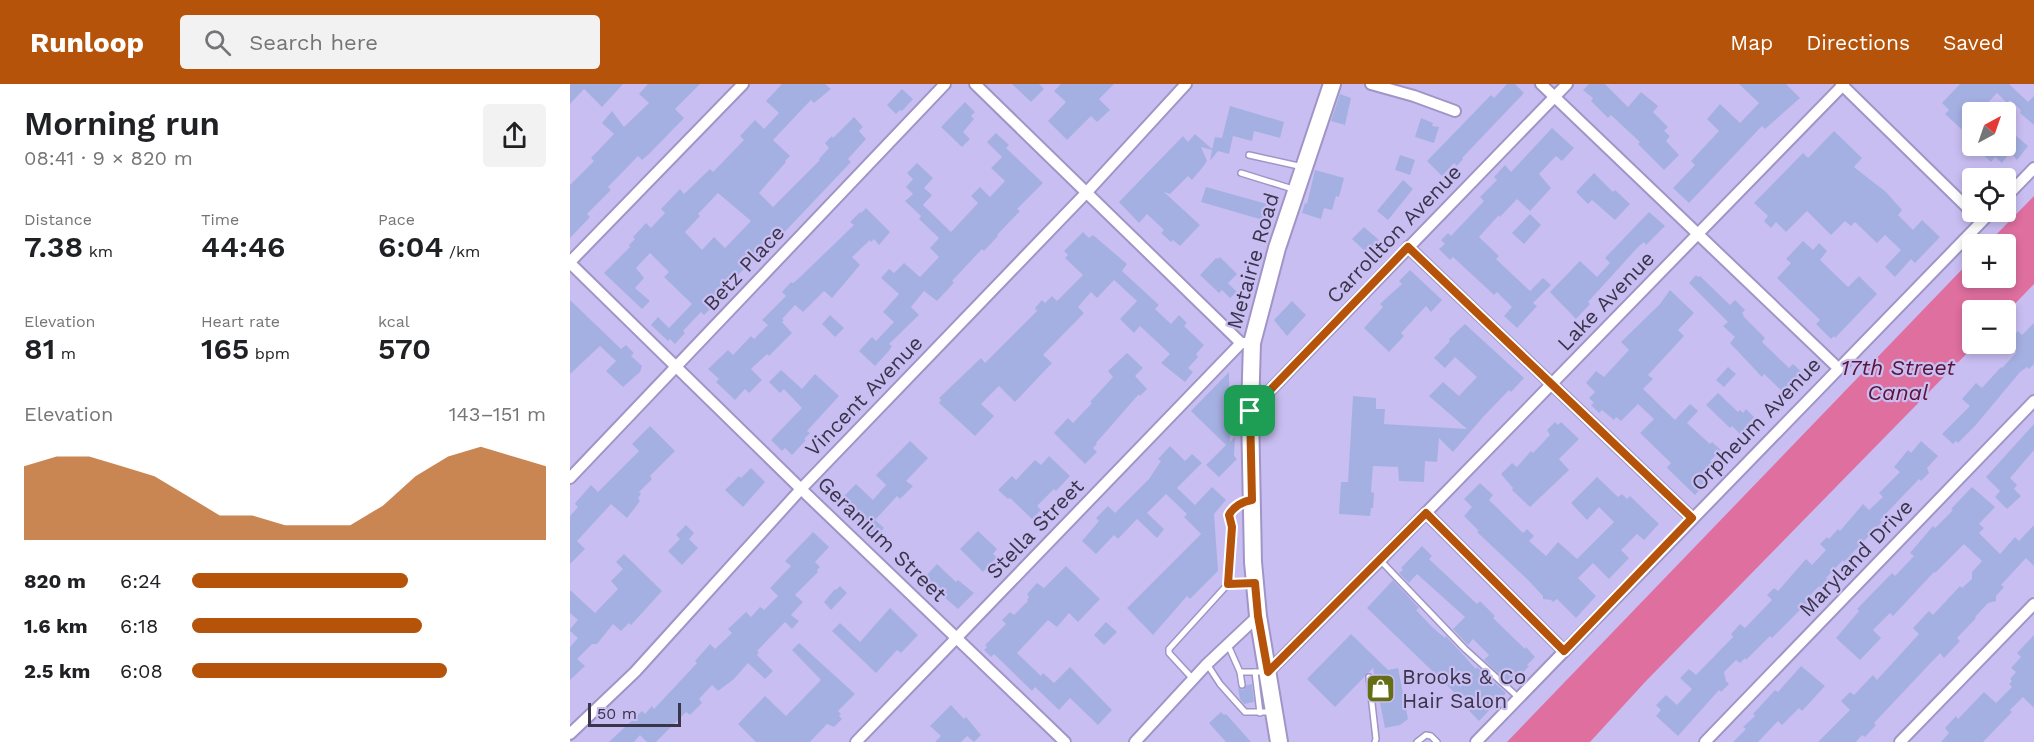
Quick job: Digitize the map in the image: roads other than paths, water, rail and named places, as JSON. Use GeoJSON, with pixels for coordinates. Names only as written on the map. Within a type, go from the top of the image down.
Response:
{"type":"FeatureCollection","features":[{"type":"Feature","properties":{"kind":"main road","name":"Metairie Road"},"geometry":{"type":"LineString","coordinates":[[1279,742],[1267,712],[1261,672],[1255,583],[1246,343],[1332,84]]}},
{"type":"Feature","properties":{"kind":"street"},"geometry":{"type":"LineString","coordinates":[[570,262],[743,84]]}},
{"type":"Feature","properties":{"kind":"street","name":"Betz Place"},"geometry":{"type":"LineString","coordinates":[[570,477],[945,84]]}},
{"type":"Feature","properties":{"kind":"street"},"geometry":{"type":"LineString","coordinates":[[975,84],[1086,193],[1246,343]]}},
{"type":"Feature","properties":{"kind":"street","name":"Vincent Avenue"},"geometry":{"type":"LineString","coordinates":[[570,734],[635,672],[801,489],[1086,193],[1186,84]]}},
{"type":"Feature","properties":{"kind":"street"},"geometry":{"type":"LineString","coordinates":[[1371,84],[1455,111]]}},
{"type":"Feature","properties":{"kind":"street"},"geometry":{"type":"LineString","coordinates":[[1541,84],[1838,368]]}},
{"type":"Feature","properties":{"kind":"street","name":"Carrollton Avenue"},"geometry":{"type":"LineString","coordinates":[[1250,411],[1567,84]]}},
{"type":"Feature","properties":{"kind":"street"},"geometry":{"type":"LineString","coordinates":[[1842,84],[1962,202]]}},
{"type":"Feature","properties":{"kind":"street","name":"Lake Avenue"},"geometry":{"type":"LineString","coordinates":[[1261,672],[1380,560],[1699,234],[1842,84]]}},
{"type":"Feature","properties":{"kind":"street"},"geometry":{"type":"LineString","coordinates":[[2016,187],[2034,168]]}},
{"type":"Feature","properties":{"kind":"street","name":"Orpheum Avenue"},"geometry":{"type":"LineString","coordinates":[[1476,742],[1980,222]]}},
{"type":"Feature","properties":{"kind":"street"},"geometry":{"type":"LineString","coordinates":[[1408,247],[1692,518]]}},
{"type":"Feature","properties":{"kind":"street","name":"Geranium Street"},"geometry":{"type":"LineString","coordinates":[[570,262],[801,489],[1065,742]]}},
{"type":"Feature","properties":{"kind":"street","name":"Stella Street"},"geometry":{"type":"LineString","coordinates":[[856,742],[1246,343]]}},
{"type":"Feature","properties":{"kind":"street","name":"Maryland Drive"},"geometry":{"type":"LineString","coordinates":[[1705,742],[2034,401]]}},
{"type":"Feature","properties":{"kind":"street"},"geometry":{"type":"LineString","coordinates":[[1426,513],[1564,651]]}},
{"type":"Feature","properties":{"kind":"street"},"geometry":{"type":"LineString","coordinates":[[1900,742],[2034,604]]}},
{"type":"Feature","properties":{"kind":"street"},"geometry":{"type":"LineString","coordinates":[[1135,742],[1207,664],[1258,616]]}},
{"type":"Feature","properties":{"kind":"lane"},"geometry":{"type":"LineString","coordinates":[[1249,155],[1305,167]]}},
{"type":"Feature","properties":{"kind":"lane"},"geometry":{"type":"LineString","coordinates":[[1240,173],[1297,190]]}},
{"type":"Feature","properties":{"kind":"lane"},"geometry":{"type":"LineString","coordinates":[[1194,679],[1169,653],[1169,649],[1228,584],[1232,527],[1229,515],[1245,501],[1252,500]]}},
{"type":"Feature","properties":{"kind":"lane"},"geometry":{"type":"LineString","coordinates":[[1380,560],[1465,649],[1519,698]]}},
{"type":"Feature","properties":{"kind":"lane"},"geometry":{"type":"LineString","coordinates":[[1228,584],[1255,583]]}},
{"type":"Feature","properties":{"kind":"lane"},"geometry":{"type":"LineString","coordinates":[[1228,645],[1240,672],[1242,685]]}},
{"type":"Feature","properties":{"kind":"lane"},"geometry":{"type":"LineString","coordinates":[[1207,664],[1220,684],[1245,712],[1267,712]]}},
{"type":"Feature","properties":{"kind":"lane"},"geometry":{"type":"LineString","coordinates":[[1240,672],[1261,672]]}},
{"type":"Feature","properties":{"kind":"lane"},"geometry":{"type":"LineString","coordinates":[[1369,677],[1377,739],[1375,742]]}},
{"type":"Feature","properties":{"kind":"lane"},"geometry":{"type":"LineString","coordinates":[[1244,704],[1245,712]]}},
{"type":"Feature","properties":{"kind":"lane"},"geometry":{"type":"LineString","coordinates":[[1417,742],[1426,735],[1431,736],[1437,742]]}},
{"type":"Feature","properties":{"kind":"water","name":"17th Street Canal"},"geometry":{"type":"Polygon","coordinates":[[[2034,196],[2034,284],[2016,303],[2016,300],[1962,300],[1962,354],[1966,354],[1646,681],[1590,742],[1507,742],[1962,269],[1962,288],[2016,288],[2016,234],[1997,234],[2009,222],[2016,222],[2016,214],[2034,196]]]}},
{"type":"Feature","properties":{"kind":"place","name":"Brooks & Co Hair Salon"},"geometry":{"type":"Point","coordinates":[1381,689]}}]}
